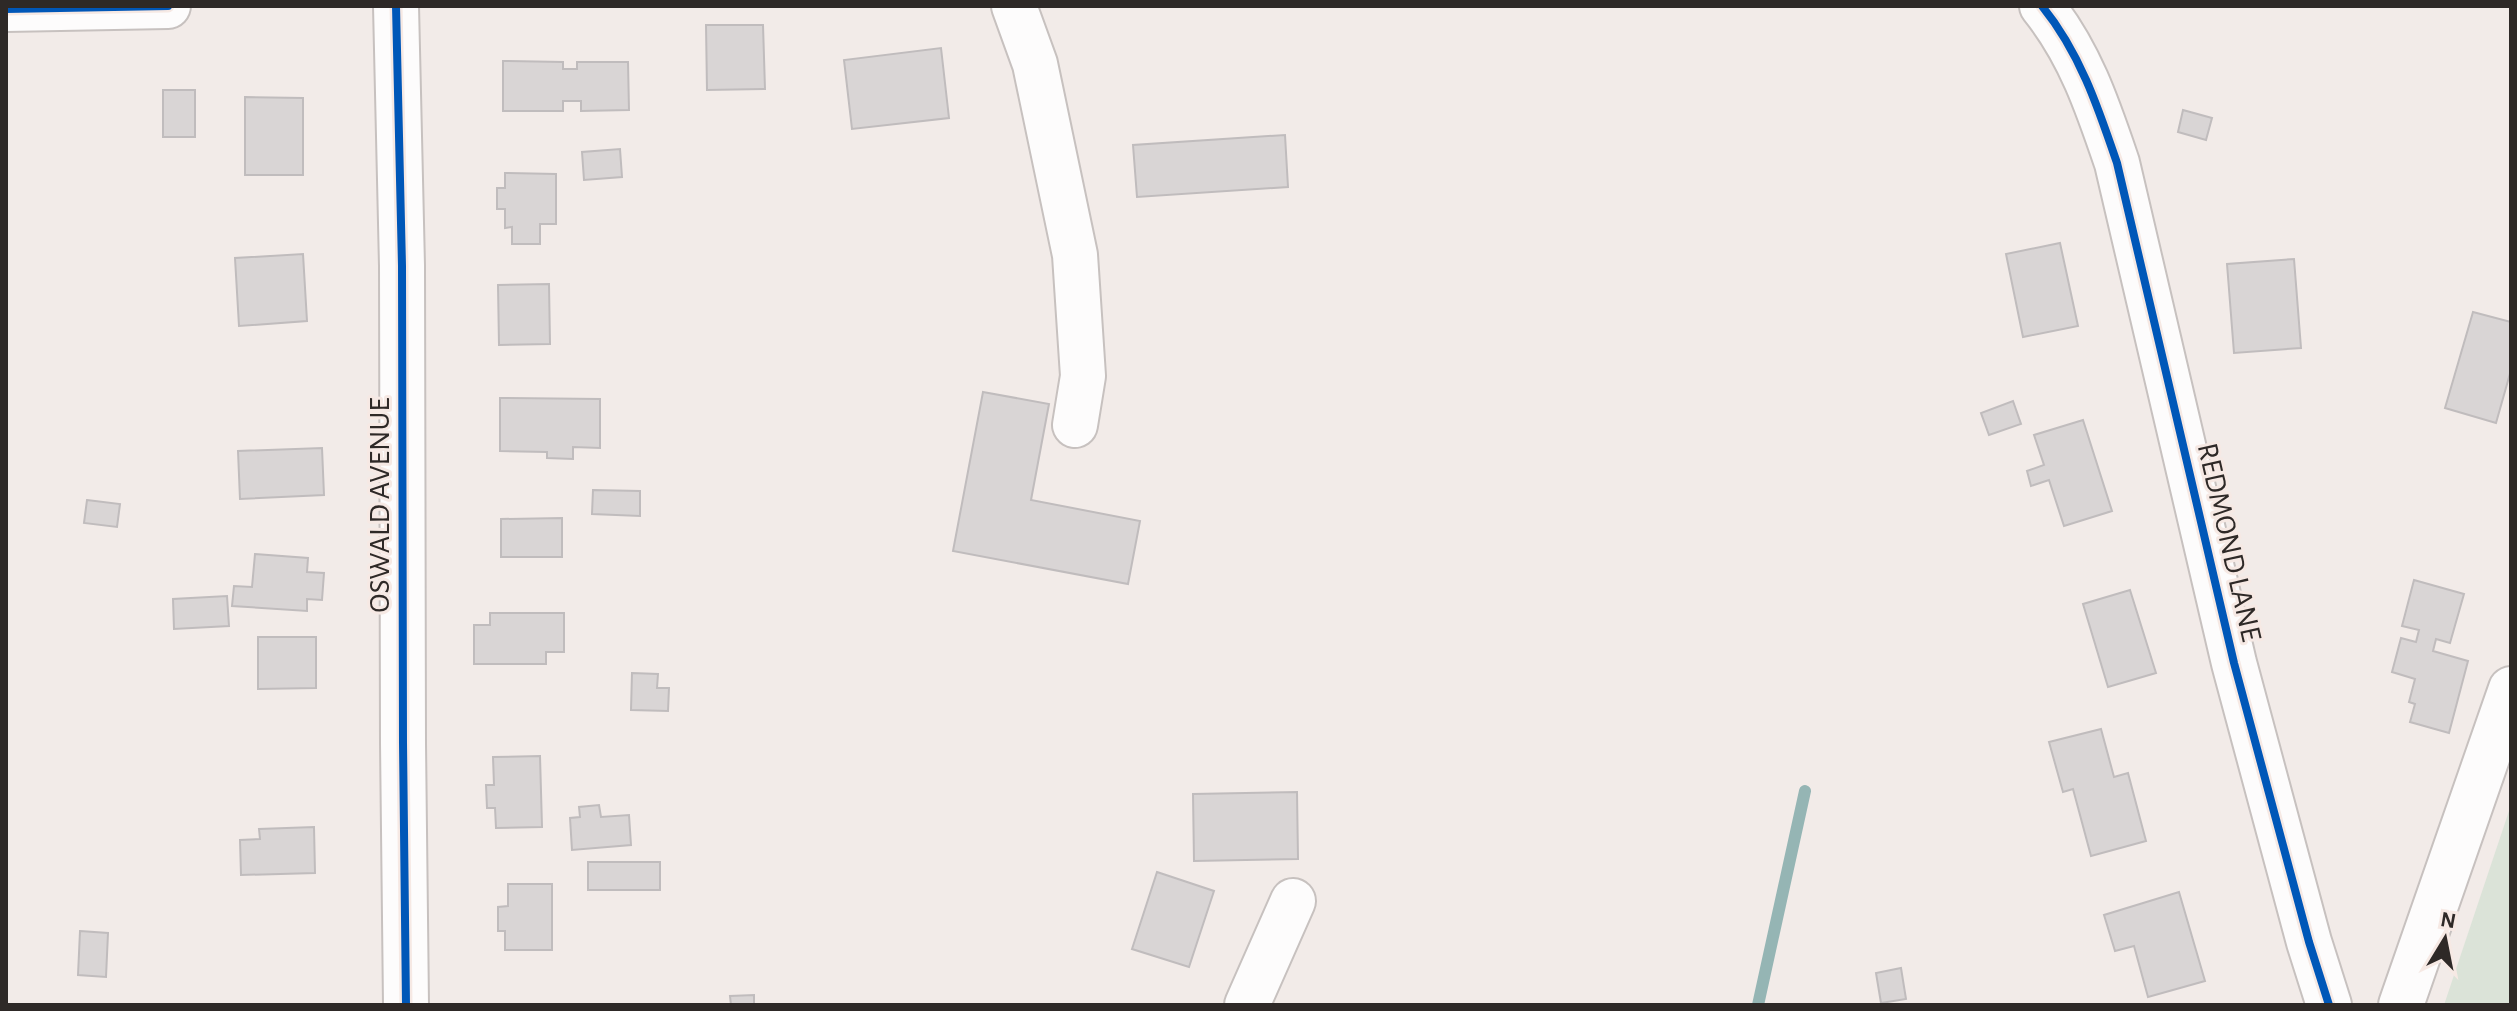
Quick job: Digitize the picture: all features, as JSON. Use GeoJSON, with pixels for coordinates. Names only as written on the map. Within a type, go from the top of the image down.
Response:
{"type":"FeatureCollection","features":[{"type":"Feature","properties":{"kind":"street"},"geometry":{"type":"LineString","coordinates":[[6,9],[168,6]]}},
{"type":"Feature","properties":{"kind":"street","name":"OSWALD AVENUE"},"geometry":{"type":"LineString","coordinates":[[396,6],[402,282],[406,1005]]}},
{"type":"Feature","properties":{"kind":"street"},"geometry":{"type":"LineString","coordinates":[[1014,6],[1035,64],[1075,255],[1083,376],[1075,425]]}},
{"type":"Feature","properties":{"kind":"street","name":"REDMOND LANE"},"geometry":{"type":"LineString","coordinates":[[2042,6],[2065,38],[2091,88],[2117,163],[2234,663],[2329,1005]]}},
{"type":"Feature","properties":{"kind":"street"},"geometry":{"type":"LineString","coordinates":[[2401,1005],[2511,689]]}},
{"type":"Feature","properties":{"kind":"street"},"geometry":{"type":"LineString","coordinates":[[1247,1005],[1293,901]]}},
{"type":"Feature","properties":{"kind":"shaded area"},"geometry":{"type":"Polygon","coordinates":[[[2511,805],[2511,1005],[2444,1005],[2448,993],[2511,805]]]}},
{"type":"Feature","properties":{"kind":"building"},"geometry":{"type":"Polygon","coordinates":[[[706,25],[763,25],[765,89],[707,90],[706,25]]]}},
{"type":"Feature","properties":{"kind":"building"},"geometry":{"type":"Polygon","coordinates":[[[941,48],[949,118],[852,129],[844,60],[941,48]]]}},
{"type":"Feature","properties":{"kind":"building"},"geometry":{"type":"Polygon","coordinates":[[[503,61],[563,62],[563,69],[577,69],[577,62],[628,62],[629,110],[581,111],[581,101],[563,101],[563,111],[503,111],[503,61]]]}},
{"type":"Feature","properties":{"kind":"building"},"geometry":{"type":"Polygon","coordinates":[[[163,90],[195,90],[195,137],[163,137],[163,90]]]}},
{"type":"Feature","properties":{"kind":"building"},"geometry":{"type":"Polygon","coordinates":[[[245,97],[303,98],[303,175],[245,175],[245,97]]]}},
{"type":"Feature","properties":{"kind":"building"},"geometry":{"type":"Polygon","coordinates":[[[2183,110],[2212,118],[2206,140],[2178,132],[2183,110]]]}},
{"type":"Feature","properties":{"kind":"building"},"geometry":{"type":"Polygon","coordinates":[[[1285,135],[1288,187],[1137,197],[1133,145],[1285,135]]]}},
{"type":"Feature","properties":{"kind":"building"},"geometry":{"type":"Polygon","coordinates":[[[620,149],[622,177],[584,180],[582,152],[620,149]]]}},
{"type":"Feature","properties":{"kind":"building"},"geometry":{"type":"Polygon","coordinates":[[[505,173],[556,174],[556,224],[540,224],[540,244],[512,244],[512,227],[505,228],[505,209],[497,209],[497,188],[505,188],[505,173]]]}},
{"type":"Feature","properties":{"kind":"building"},"geometry":{"type":"Polygon","coordinates":[[[2060,243],[2078,326],[2023,337],[2006,254],[2060,243]]]}},
{"type":"Feature","properties":{"kind":"building"},"geometry":{"type":"Polygon","coordinates":[[[303,254],[307,321],[239,326],[235,258],[303,254]]]}},
{"type":"Feature","properties":{"kind":"building"},"geometry":{"type":"Polygon","coordinates":[[[2294,259],[2301,348],[2234,353],[2227,264],[2294,259]]]}},
{"type":"Feature","properties":{"kind":"building"},"geometry":{"type":"Polygon","coordinates":[[[549,284],[550,344],[499,345],[498,285],[549,284]]]}},
{"type":"Feature","properties":{"kind":"building"},"geometry":{"type":"Polygon","coordinates":[[[2473,312],[2511,322],[2511,370],[2496,423],[2445,408],[2473,312]]]}},
{"type":"Feature","properties":{"kind":"building"},"geometry":{"type":"Polygon","coordinates":[[[983,392],[1049,404],[1031,500],[1140,521],[1128,584],[953,551],[983,392]]]}},
{"type":"Feature","properties":{"kind":"building"},"geometry":{"type":"Polygon","coordinates":[[[500,398],[600,399],[600,448],[573,447],[573,459],[547,458],[547,452],[500,451],[500,398]]]}},
{"type":"Feature","properties":{"kind":"building"},"geometry":{"type":"Polygon","coordinates":[[[2013,401],[2021,424],[1989,435],[1981,413],[2013,401]]]}},
{"type":"Feature","properties":{"kind":"building"},"geometry":{"type":"Polygon","coordinates":[[[2083,420],[2112,511],[2064,526],[2049,480],[2031,486],[2027,471],[2044,465],[2034,435],[2083,420]]]}},
{"type":"Feature","properties":{"kind":"building"},"geometry":{"type":"Polygon","coordinates":[[[322,448],[324,495],[240,499],[238,451],[322,448]]]}},
{"type":"Feature","properties":{"kind":"building"},"geometry":{"type":"Polygon","coordinates":[[[593,490],[640,491],[640,516],[592,514],[593,490]]]}},
{"type":"Feature","properties":{"kind":"building"},"geometry":{"type":"Polygon","coordinates":[[[87,500],[120,504],[117,527],[84,523],[87,500]]]}},
{"type":"Feature","properties":{"kind":"building"},"geometry":{"type":"Polygon","coordinates":[[[562,518],[562,557],[501,557],[501,519],[562,518]]]}},
{"type":"Feature","properties":{"kind":"building"},"geometry":{"type":"Polygon","coordinates":[[[255,554],[308,558],[307,572],[324,573],[322,600],[307,599],[307,611],[232,606],[234,586],[252,587],[255,554]]]}},
{"type":"Feature","properties":{"kind":"building"},"geometry":{"type":"Polygon","coordinates":[[[2414,580],[2464,594],[2450,643],[2436,639],[2433,651],[2468,661],[2449,733],[2410,722],[2415,704],[2409,702],[2415,679],[2392,672],[2401,638],[2416,642],[2419,630],[2402,626],[2414,580]]]}},
{"type":"Feature","properties":{"kind":"building"},"geometry":{"type":"Polygon","coordinates":[[[2130,590],[2156,673],[2108,687],[2083,604],[2130,590]]]}},
{"type":"Feature","properties":{"kind":"building"},"geometry":{"type":"Polygon","coordinates":[[[227,596],[229,626],[174,629],[173,599],[227,596]]]}},
{"type":"Feature","properties":{"kind":"building"},"geometry":{"type":"Polygon","coordinates":[[[490,613],[564,613],[564,652],[546,652],[546,664],[474,664],[474,625],[490,625],[490,613]]]}},
{"type":"Feature","properties":{"kind":"building"},"geometry":{"type":"Polygon","coordinates":[[[258,637],[316,637],[316,688],[258,689],[258,637]]]}},
{"type":"Feature","properties":{"kind":"building"},"geometry":{"type":"Polygon","coordinates":[[[632,673],[658,674],[657,688],[669,688],[668,711],[631,710],[632,673]]]}},
{"type":"Feature","properties":{"kind":"building"},"geometry":{"type":"Polygon","coordinates":[[[2101,729],[2114,777],[2128,773],[2146,841],[2091,856],[2073,789],[2063,792],[2049,742],[2101,729]]]}},
{"type":"Feature","properties":{"kind":"building"},"geometry":{"type":"Polygon","coordinates":[[[540,756],[542,827],[496,828],[495,808],[487,808],[486,785],[494,785],[493,757],[540,756]]]}},
{"type":"Feature","properties":{"kind":"building"},"geometry":{"type":"Polygon","coordinates":[[[1297,792],[1298,859],[1194,861],[1193,794],[1297,792]]]}},
{"type":"Feature","properties":{"kind":"building"},"geometry":{"type":"Polygon","coordinates":[[[599,805],[601,817],[629,815],[631,845],[572,850],[570,818],[580,817],[579,807],[599,805]]]}},
{"type":"Feature","properties":{"kind":"building"},"geometry":{"type":"Polygon","coordinates":[[[314,827],[315,873],[241,875],[240,840],[260,839],[259,829],[314,827]]]}},
{"type":"Feature","properties":{"kind":"building"},"geometry":{"type":"Polygon","coordinates":[[[588,862],[660,862],[660,890],[588,890],[588,862]]]}},
{"type":"Feature","properties":{"kind":"building"},"geometry":{"type":"Polygon","coordinates":[[[1157,872],[1214,891],[1189,967],[1132,949],[1157,872]]]}},
{"type":"Feature","properties":{"kind":"building"},"geometry":{"type":"Polygon","coordinates":[[[508,884],[552,884],[552,950],[505,950],[505,931],[498,931],[498,907],[508,906],[508,884]]]}},
{"type":"Feature","properties":{"kind":"building"},"geometry":{"type":"Polygon","coordinates":[[[2179,892],[2205,981],[2148,997],[2134,946],[2115,951],[2104,915],[2179,892]]]}},
{"type":"Feature","properties":{"kind":"building"},"geometry":{"type":"Polygon","coordinates":[[[80,931],[108,933],[106,977],[78,975],[80,931]]]}},
{"type":"Feature","properties":{"kind":"building"},"geometry":{"type":"Polygon","coordinates":[[[1901,968],[1906,999],[1881,1003],[1876,973],[1901,968]]]}},
{"type":"Feature","properties":{"kind":"building"},"geometry":{"type":"Polygon","coordinates":[[[754,995],[754,1005],[731,1005],[730,996],[754,995]]]}},
{"type":"Feature","properties":{"kind":"waterway"},"geometry":{"type":"LineString","coordinates":[[1758,1005],[1805,791]]}},
{"type":"Feature","properties":{"kind":"cycle path"},"geometry":{"type":"LineString","coordinates":[[6,9],[168,6]]}},
{"type":"Feature","properties":{"kind":"cycle path"},"geometry":{"type":"LineString","coordinates":[[396,6],[402,266],[406,1005]]}},
{"type":"Feature","properties":{"kind":"cycle path"},"geometry":{"type":"LineString","coordinates":[[2042,6],[2077,62],[2117,163],[2234,663],[2309,942],[2329,1005]]}}]}
